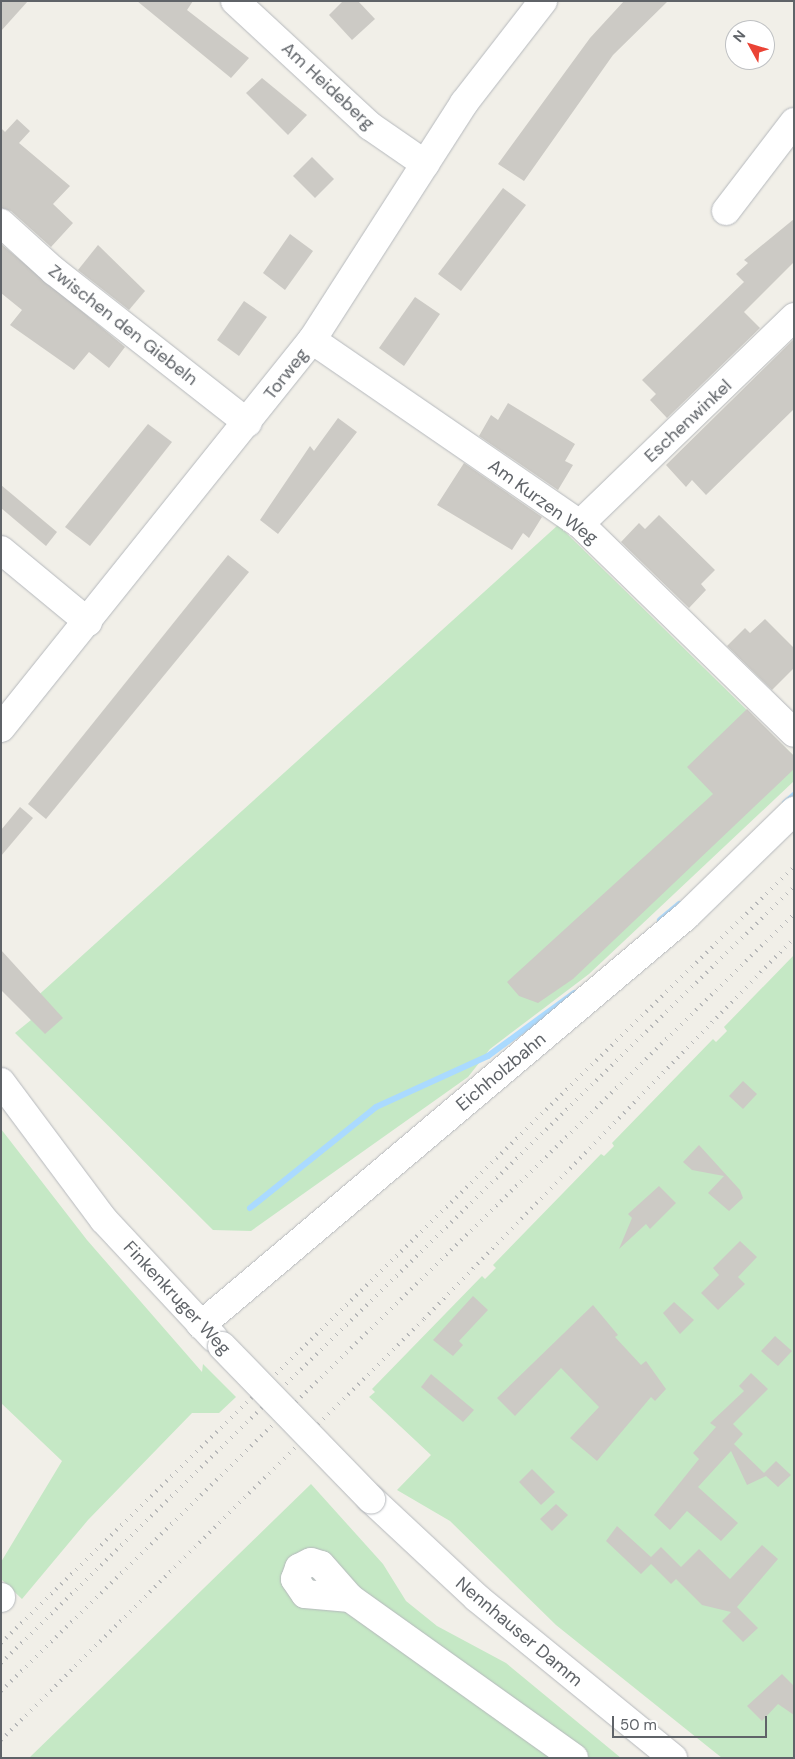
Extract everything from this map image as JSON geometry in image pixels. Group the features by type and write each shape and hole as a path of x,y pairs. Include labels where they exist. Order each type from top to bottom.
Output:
{"street":[{"name":"Am Heideberg","path":"235,1 370,126 425,164"},
{"name":"Torweg","path":"1,728 248,423 312,340 425,164 498,56 543,1"},
{"path":"726,211 794,122"},
{"name":"Zwischen den Giebeln","path":"1,223 54,271 248,423"},
{"name":"Eschenwinkel","path":"580,524 794,317"},
{"name":"Am Kurzen Weg","path":"312,340 580,524 794,733"},
{"path":"1,550 88,622"},
{"name":"Eichholzbahn","path":"201,1325 686,916 794,811"},
{"name":"Finkenkruger Weg","path":"1,1082 104,1220 201,1325 371,1499"},
{"name":"Nennhauser Damm","path":"371,1499 499,1617 672,1758"},
{"path":"350,1598 574,1758"}],"green space":[{"path":"558,525 794,756 794,781 589,974 490,1049 468,1077 251,1231 213,1230 15,1033 31,1020 22,1010"},
{"path":"794,955 794,1758 722,1758 556,1625 450,1521 397,1490 431,1455 369,1397 375,1392 372,1389 482,1276 485,1279 496,1268 493,1265 601,1154 604,1156 614,1146 612,1143 713,1039 716,1042 727,1031 724,1027"},
{"path":"1,1129 87,1240 202,1372 203,1364 236,1397 219,1413 192,1413 88,1520 22,1599 1,1579 1,1562 62,1461 1,1403"},
{"path":"311,1484 383,1564 406,1601 437,1626 506,1663 621,1758 29,1758"}],"building":[{"path":"1,1 28,1 1,31"},
{"path":"137,1 193,1 187,10 249,58 231,78"},
{"path":"343,1 358,1 375,19 352,40 329,15"},
{"path":"624,1 668,1 613,55 524,181 498,164 590,38"},
{"path":"262,78 307,115 288,135 246,93"},
{"path":"17,119 30,131 19,143 70,186 53,204 73,223 51,247 11,211 1,208 1,128 5,132"},
{"path":"312,157 334,179 315,198 293,176"},
{"path":"503,188 526,205 461,291 438,274"},
{"path":"794,219 794,262 744,312 760,328 667,418 650,400 656,394 642,380 744,282 736,274 748,263 744,260"},
{"path":"290,234 313,251 285,290 263,273"},
{"path":"1,244 125,347 109,368 89,352 74,370 10,325 22,310 1,293"},
{"path":"98,245 145,291 129,310 78,270"},
{"path":"415,297 440,314 404,366 379,348"},
{"path":"244,301 267,317 239,356 217,340"},
{"path":"794,339 794,409 706,495 692,480 686,487 666,465"},
{"path":"508,403 575,444 565,461 573,465 558,490 479,436 491,415 498,420"},
{"path":"338,418 357,432 278,534 260,520 310,446 314,451"},
{"path":"148,424 172,442 90,546 65,527"},
{"path":"464,463 542,517 529,538 523,533 512,550 437,505"},
{"path":"1,485 57,532 46,546 1,508"},
{"path":"659,515 715,570 701,584 706,590 689,608 621,542 639,523 645,529"},
{"path":"228,555 249,572 46,819 28,804"},
{"path":"765,619 794,648 794,668 772,690 727,646 745,628 750,633"},
{"path":"747,709 794,756 794,769 573,979 538,1003 519,996 507,982 713,794 687,767"},
{"path":"20,807 33,818 1,856 1,830"},
{"path":"1,950 63,1018 45,1034 1,990"},
{"path":"743,1081 757,1094 743,1109 729,1096"},
{"path":"699,1145 740,1190 743,1198 729,1211 708,1193 724,1176 692,1170 683,1162"},
{"path":"659,1186 676,1203 650,1229 646,1224 619,1249 632,1218 628,1214"},
{"path":"740,1241 757,1257 738,1277 745,1284 718,1310 701,1293 719,1275 713,1268"},
{"path":"473,1296 488,1310 459,1341 463,1345 453,1356 433,1340"},
{"path":"674,1302 694,1320 680,1334 663,1313"},
{"path":"593,1305 618,1335 615,1337 641,1365 646,1361 666,1389 655,1401 651,1397 597,1461 570,1438 599,1407 561,1368 515,1416 497,1398"},
{"path":"775,1336 792,1351 778,1366 761,1351"},
{"path":"751,1373 768,1389 733,1424 743,1434 734,1444 764,1473 776,1461 791,1475 778,1487 766,1476 747,1485 731,1451 698,1487 738,1523 721,1541 687,1511 670,1530 654,1515 699,1459 693,1453 716,1427 710,1423 744,1391 739,1386"},
{"path":"431,1374 474,1410 463,1422 421,1387"},
{"path":"532,1469 555,1492 541,1505 519,1482"},
{"path":"556,1504 568,1515 552,1531 540,1519"},
{"path":"617,1526 651,1557 661,1547 681,1567 699,1549 730,1579 762,1545 778,1559 737,1607 758,1628 743,1642 722,1621 731,1612 702,1605 676,1579 671,1584 651,1564 641,1574 606,1541"},
{"path":"782,1674 794,1686 794,1715 778,1704 762,1721 747,1706"}],"waterway":[{"path":"785,803 794,795"},
{"path":"660,920 679,904"},
{"path":"250,1208 376,1107 488,1056 574,993"}],"railway":[{"path":"1,1643 794,867"},
{"path":"1,1663 794,887"},
{"path":"1,1691 794,914"},
{"path":"1,1740 424,1319 794,938"}]}
